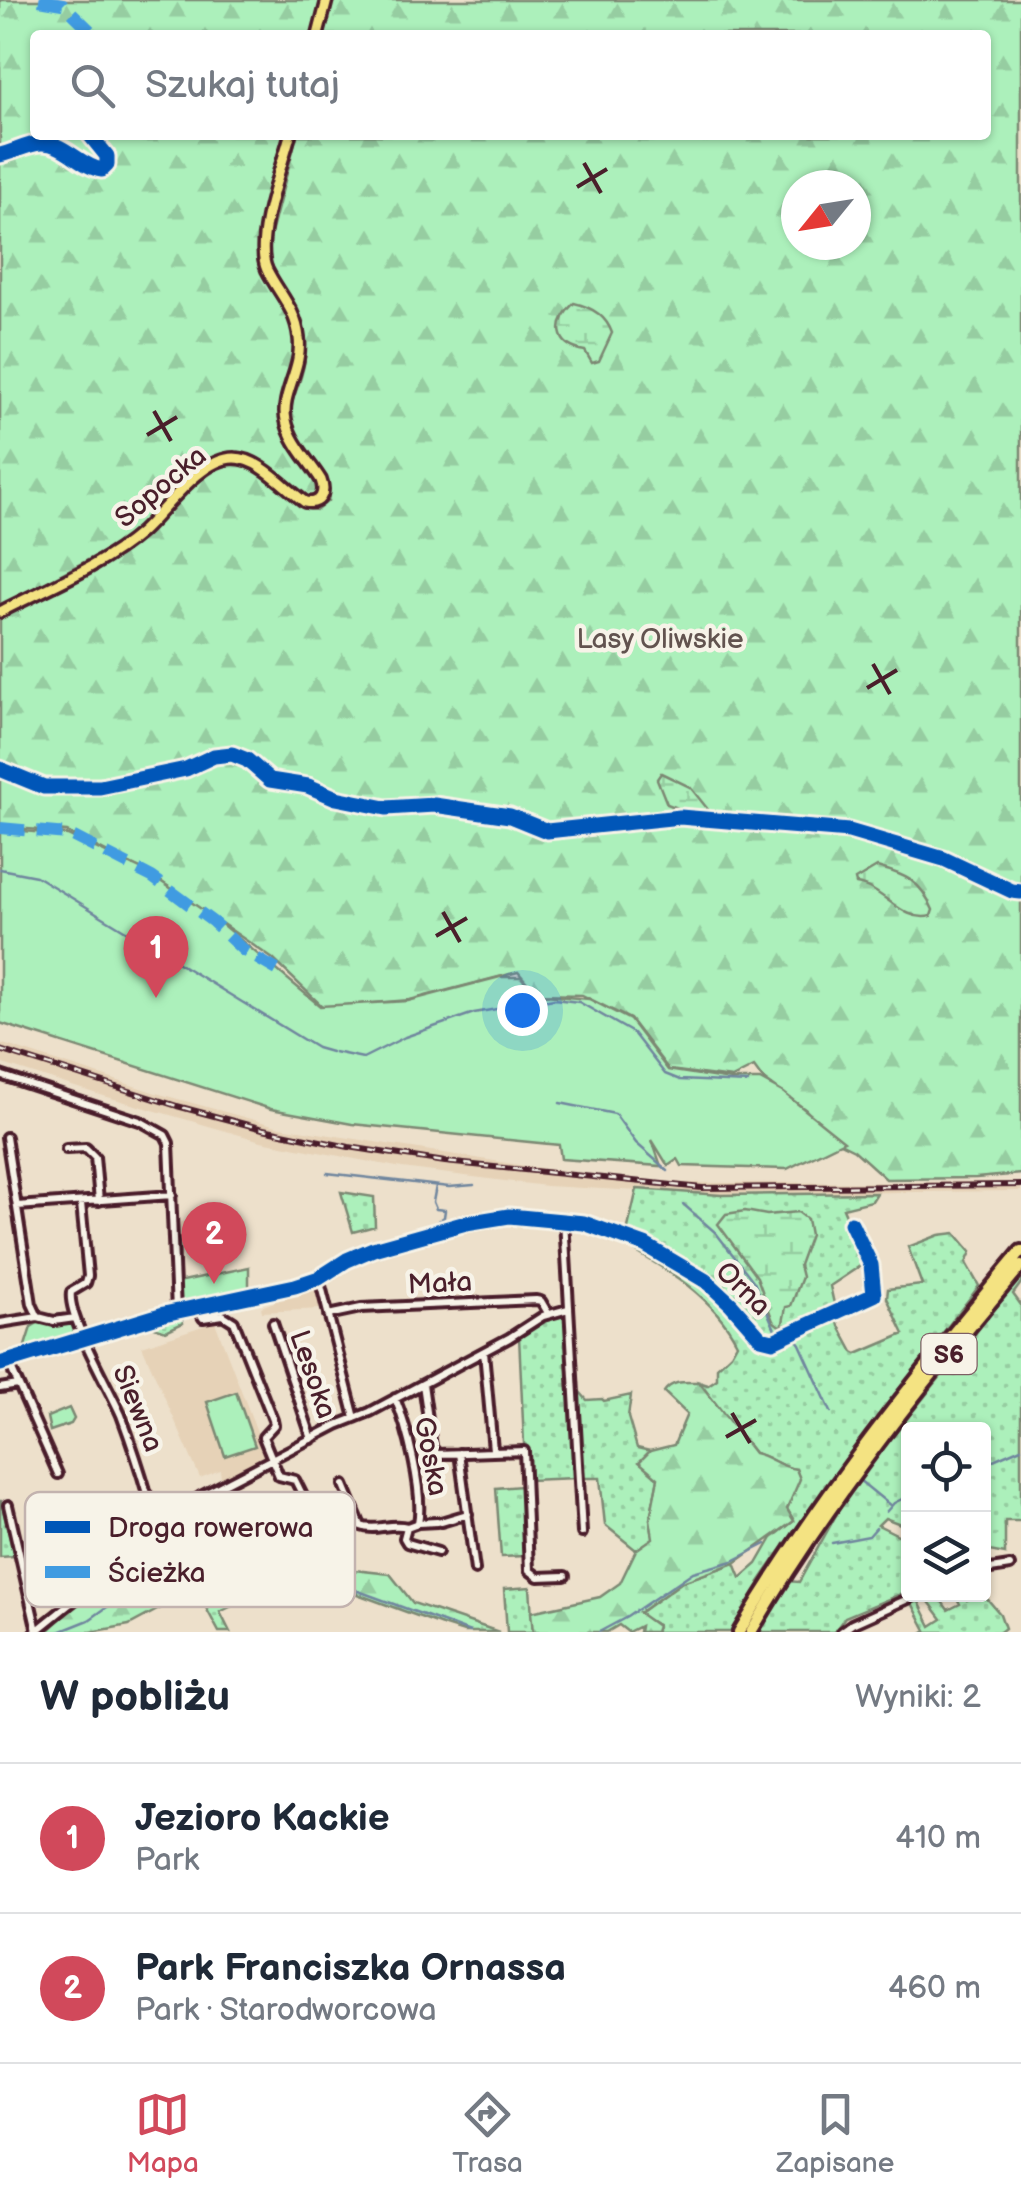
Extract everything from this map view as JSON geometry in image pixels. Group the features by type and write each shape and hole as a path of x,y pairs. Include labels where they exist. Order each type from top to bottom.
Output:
{"highway":[{"name":"S6","path":"739,1632 840,1478 1021,1250"},
{"name":"S6","path":"751,1632 877,1442 1021,1266"}],"main road":[{"path":"319,30 327,0"},
{"name":"Sopocka","path":"0,612 120,548 188,485 222,460 235,458 253,464 306,502 320,498 324,490 321,480 286,424 285,407 300,358 299,335 292,308 267,270 262,247 289,140"}],"street":[{"path":"0,1075 140,1121 166,1135 176,1311"},
{"path":"6,1137 32,1304 38,1318"},
{"path":"66,1149 86,1148 95,1157 98,1201"},
{"path":"17,1206 172,1195"},
{"path":"0,1323 76,1318 70,1295 86,1283 88,1276 81,1203"},
{"path":"58,1474 18,1384 4,1363 176,1311 319,1278 347,1260 373,1250 466,1223 509,1216 564,1220 582,1533"},
{"name":"Orna","path":"564,1220 603,1227 646,1245 706,1281 768,1342 796,1334 874,1294 872,1264 851,1223"},
{"path":"319,1278 355,1418"},
{"name":"Mała","path":"328,1316 361,1308 536,1300 548,1313"},
{"path":"197,1307 203,1318 222,1314 236,1326 274,1420 263,1437 281,1478 295,1480 301,1492"},
{"path":"209,1492 484,1352 548,1313 568,1309"},
{"name":"Siewna","path":"76,1318 120,1414 146,1492"},
{"name":"Lesoka","path":"273,1323 312,1438"},
{"path":"484,1352 493,1450"},
{"path":"423,1383 434,1451 441,1454 521,1449 525,1454 529,1570 538,1577 564,1576"},
{"path":"0,1388 18,1384"},
{"name":"Goska","path":"396,1398 419,1500 418,1523"},
{"path":"459,1453 475,1570"},
{"name":"Goska","path":"344,1485 347,1492"},
{"path":"8,1505 25,1582"},
{"name":"Goska","path":"355,1513 360,1526 374,1528 393,1523 407,1527 468,1514"},
{"name":"Goska","path":"407,1527 407,1543 438,1552"},
{"path":"991,1569 1010,1566"},
{"path":"841,1632 901,1602"},
{"path":"36,1631 63,1607"}],"shaded area":[{"path":"0,1043 156,1093 280,1127 545,1169 668,1183 1021,1182 1021,1191 697,1194 546,1186 402,1168 261,1141 97,1094 0,1063"},
{"path":"219,1221 223,1246 181,1249 180,1222"},
{"path":"316,1286 321,1309 262,1312 261,1307"},
{"path":"215,1322 267,1458 221,1478 220,1470 200,1478 142,1346"}],"green space":[{"path":"0,0 321,0 313,30 30,30 30,140 283,140 264,204 258,258 286,312 294,340 280,402 281,423 318,490 313,497 307,496 261,462 250,457 224,456 209,462 118,544 0,606"},
{"name":"Lasy Oliwskie","path":"333,0 1021,0 1021,1174 886,1179 854,1150 828,1137 806,1110 762,1078 754,1067 732,1078 669,1070 630,1019 582,995 537,994 518,972 410,1000 323,1007 273,959 153,876 67,832 0,827 0,617 76,580 131,546 200,480 224,466 236,464 255,470 307,509 317,510 328,501 326,480 292,425 291,405 304,363 304,334 297,311 267,249 296,140 991,140 991,30 325,30"},
{"path":"574,303 598,313 612,333 599,361 592,363 585,351 563,339 563,318"},
{"path":"661,773 690,787 710,812 694,814 667,804 657,779"},
{"path":"0,829 68,835 147,872 213,917 320,1006 408,1001 500,977 521,977 534,994 589,999 630,1020 668,1070 731,1080 760,1080 784,1093 844,1141 787,1169 682,1166 678,1159 668,1166 652,1140 661,1166 561,1159 559,1145 352,1124 271,1109 0,1023"},
{"path":"877,867 904,876 918,886 933,910 931,916 911,915 856,884 855,880"},
{"path":"637,1189 721,1195 877,1193 872,1201 843,1208 866,1262 830,1286 839,1326 857,1354 904,1334 887,1298 888,1289 922,1285 908,1247 955,1233 971,1252 966,1263 979,1286 828,1482 759,1582 763,1583 733,1632 655,1632 657,1625 638,1614 682,1582 735,1563 741,1578 757,1564 772,1538 794,1521 787,1509 799,1478 796,1469 754,1453 699,1382 708,1385 717,1379 717,1367 737,1343 702,1298 673,1274 624,1245"},
{"path":"341,1192 374,1197 375,1226 353,1232"},
{"path":"745,1211 767,1215 798,1212 807,1219 810,1235 799,1265 802,1277 791,1306 786,1307 782,1328 773,1321 757,1277 718,1224 726,1214"},
{"path":"249,1267 249,1293 180,1305 178,1282"},
{"path":"1021,1276 1013,1294 1021,1305 1021,1521 1005,1521 1005,1554 991,1551 991,1422 904,1422"},
{"path":"177,1314 182,1316 183,1323 166,1331 145,1324"},
{"path":"565,1314 575,1478 529,1480 519,1336 552,1315"},
{"path":"41,1321 74,1322 78,1333 24,1349 31,1327"},
{"path":"699,1382 754,1453 796,1469 800,1479 787,1509 794,1521 735,1563 682,1582 639,1613 657,1626 655,1632 639,1632 640,1626 628,1632 619,1625 607,1632 533,1632 531,1612 600,1597 620,1583 636,1550 653,1538 650,1519 658,1478 639,1462 650,1451 674,1445 687,1414 664,1392 667,1388"},
{"path":"236,1392 255,1446 225,1456 207,1402"},
{"path":"580,1392 587,1400 604,1401 631,1395 628,1417 637,1448 650,1451 640,1462 658,1478 650,1519 654,1538 636,1550 605,1525 600,1478 580,1478"},
{"path":"69,1408 74,1419 71,1424 50,1431 47,1417"},
{"path":"901,1426 901,1524 885,1518 878,1525 901,1536 901,1594 845,1617 834,1632 756,1632 787,1581 799,1582 850,1490"},
{"path":"521,1486 525,1556 501,1557 496,1488"},
{"path":"1,1501 14,1556 0,1557"},
{"path":"355,1570 390,1574 413,1603 499,1632 464,1632 355,1593"},
{"path":"530,1587 533,1632 507,1632 504,1589"},
{"path":"912,1602 919,1602 931,1626 942,1619 929,1602 942,1602 948,1610 959,1602 990,1602 1005,1628 1000,1632 923,1632 926,1630"},
{"path":"73,1607 163,1607 129,1625 91,1632 46,1632"},
{"path":"206,1607 230,1607 220,1612 230,1632 219,1632"}],"waterway":[{"path":"0,869 36,876 317,1048 331,1052"},
{"path":"334,1052 363,1058 405,1037 474,1013 554,999 579,1002 633,1033 665,1074 680,1080 748,1083"},
{"path":"560,1103 615,1114 636,1143 668,1171"},
{"path":"327,1173 449,1187 474,1185"},
{"path":"426,1230 444,1217 445,1210 436,1209 433,1202 436,1186"},
{"path":"683,1204 716,1233 754,1282 778,1336"},
{"path":"782,1344 797,1340 800,1344 831,1412"},
{"path":"991,1461 1021,1448"},
{"path":"859,1480 891,1506"},
{"path":"886,1512 901,1500"},
{"path":"832,1543 869,1536 876,1528"},
{"path":"599,1632 693,1572 733,1561 766,1544"},
{"path":"355,1590 470,1632"},
{"path":"59,1632 89,1620 107,1607"}],"railway":[{"path":"0,1050 263,1129 445,1162 702,1188 1021,1185"}],"marked path":[{"path":"39,0 63,4 90,30"},
{"path":"0,828 68,834 152,877 213,922 244,951 277,970"}],"cycle path":[{"path":"0,155 36,144 50,144 102,170 107,165 107,156 94,140"},
{"path":"0,769 44,787 100,787 186,769 214,756 232,754 247,760 270,780 308,786 336,798 386,808 434,805 510,816 547,831 680,817 849,831 944,859 1021,892"},
{"path":"0,1364 164,1314 295,1286 319,1278 373,1249 466,1223 509,1216 584,1223 645,1245 706,1281 761,1338 773,1341 874,1295 871,1265 851,1223"}],"place":[{"name":"Jezioro Kackie","path":"156,998"},
{"name":"Park Franciszka Ornassa","path":"214,1284"}]}
